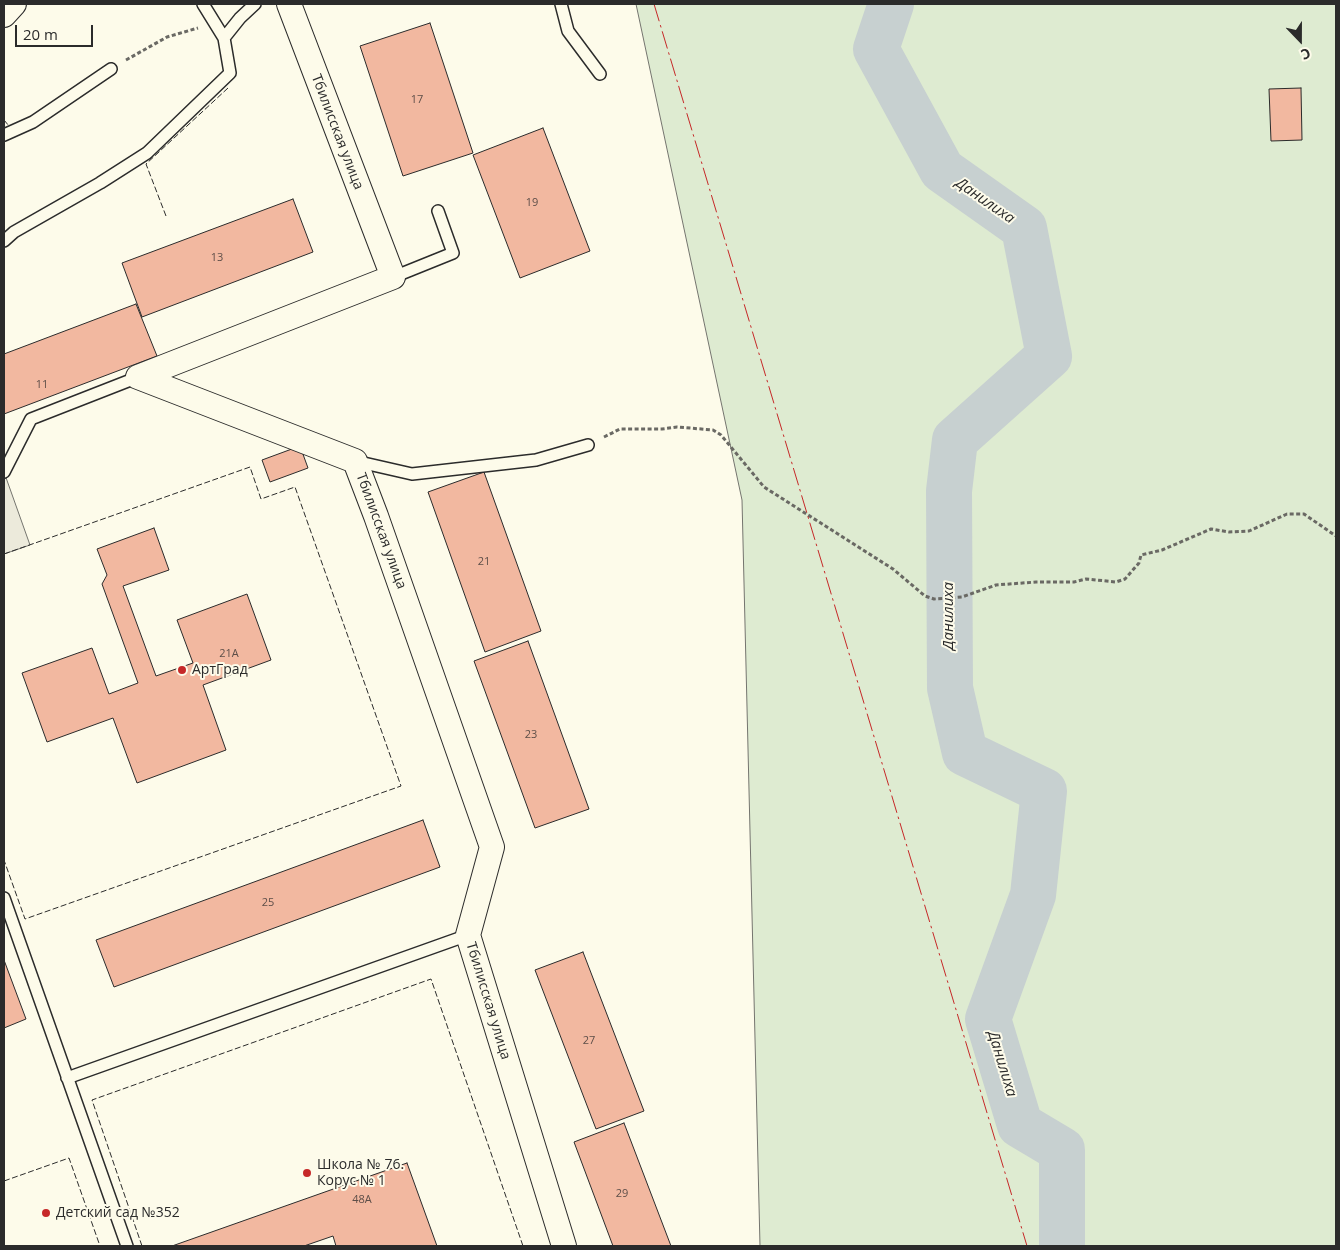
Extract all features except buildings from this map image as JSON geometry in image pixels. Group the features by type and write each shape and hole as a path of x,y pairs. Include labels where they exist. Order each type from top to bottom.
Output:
{"street":[{"path":"4,15 14,4"},
{"name":"Тбилисская улица","path":"289,4 393,277"},
{"path":"138,377 393,277"},
{"name":"Тбилисская улица","path":"138,377 355,461 492,847 468,935 564,1246"}],"lane":[{"path":"4,241 14,232 100,183 147,153 230,73 224,38 203,4"},
{"path":"224,38 240,18 256,4"},
{"path":"561,4 568,31 600,74"},
{"path":"4,135 33,122 111,69"},
{"path":"393,277 453,253 438,211"},
{"path":"4,472 31,419 138,377"},
{"path":"355,461 412,474 536,460 588,445"},
{"path":"4,898 126,1246"},
{"path":"67,1078 468,935"}],"path":[{"path":"111,69 167,37 215,23"},
{"path":"588,445 620,429 677,427 713,430 721,435 764,487 893,569 925,596 934,599 962,597 996,585 1074,582 1086,579 1116,582 1125,579 1139,562 1141,555 1162,550 1211,529 1229,532 1249,531 1287,514 1304,514 1336,536"}],"green space":[{"path":"636,4 1336,4 1336,1246 760,1246 742,500"}],"shaded area":[{"path":"4,472 30,545 4,554"}],"waterway":[{"name":"Данилиха","path":"891,4 876,49 942,170 1024,228 1049,356 955,440 949,491 950,688 965,753 1044,791 1033,895 988,1019 1020,1125 1062,1150 1062,1246"}],"fence":[{"path":"166,216 146,164 228,88"},
{"path":"4,120 9,126"},
{"path":"4,554 250,467 261,499 295,487 401,786 25,919 4,860"},
{"path":"142,1246 92,1100 431,979 523,1246"},
{"path":"4,1181 69,1158 100,1246"}],"power":[{"path":"654,4 1027,1246"}],"place":[{"name":"АртГрад","path":"182,670"},
{"name":"Школа № 76. Корус № 1","path":"307,1173"},
{"name":"Детский сад №352","path":"46,1213"}]}
